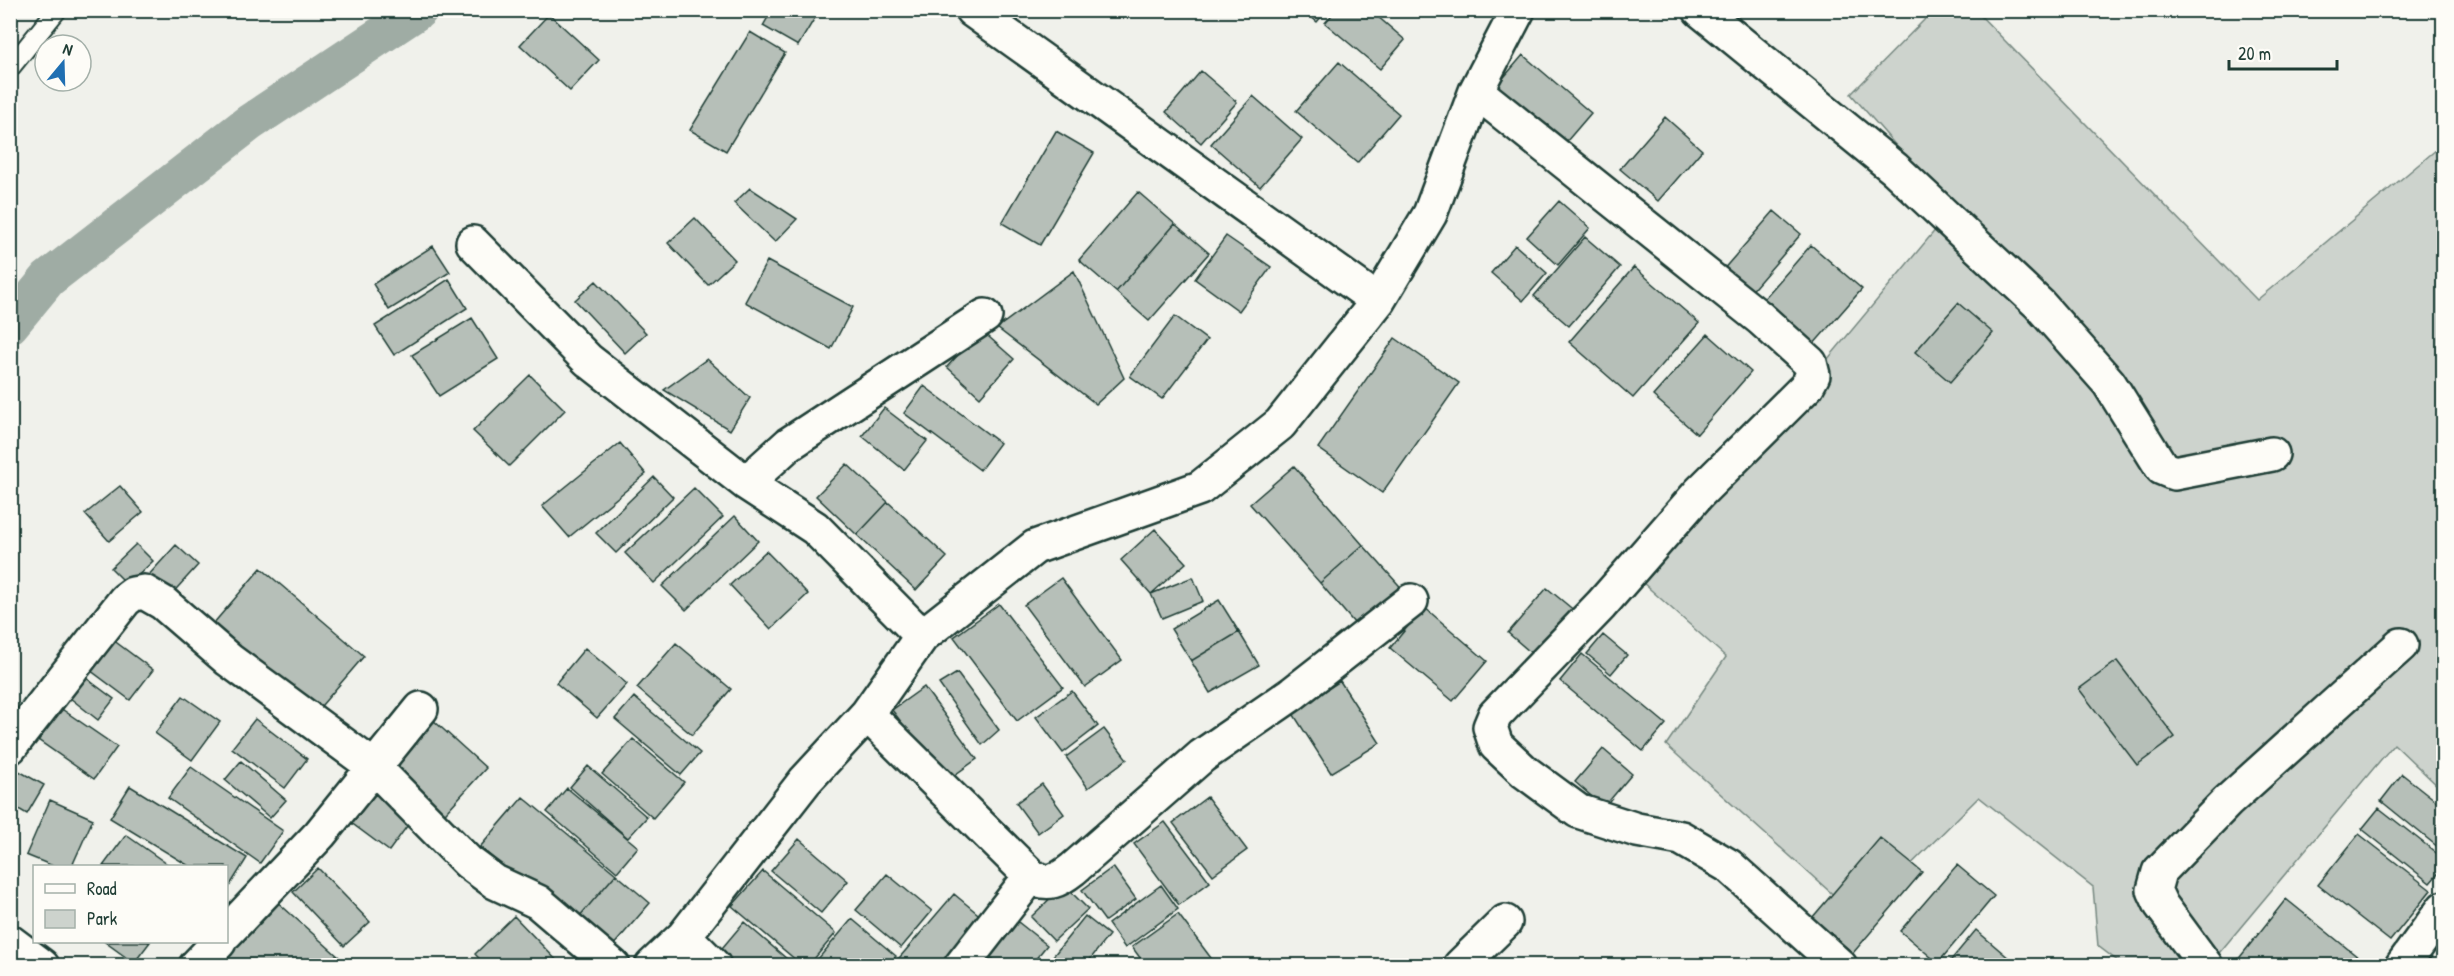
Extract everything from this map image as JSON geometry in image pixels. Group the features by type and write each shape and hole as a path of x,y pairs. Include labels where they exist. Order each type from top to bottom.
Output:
{"street":[{"path":"972,10 1378,301"},
{"path":"652,966 684,936 806,781 867,714 922,636 1035,547 1200,488 1280,424 1378,301 1430,214 1476,92 1518,10"},
{"path":"1700,10 1895,169 2039,304 2109,383 2162,468 2174,472 2272,454"},
{"path":"1476,92 1760,318 1810,363 1813,375 1807,386 1699,493 1601,605 1495,715 1490,727 1496,745 1525,772 1578,811 1637,830 1681,838 1729,866 1840,966"},
{"path":"473,243 588,360 746,483 815,528 922,636"},
{"path":"746,483 789,444 985,316"},
{"path":"10,747 125,600 133,594 144,592 163,603 229,660 374,767 468,862 495,882 538,902 613,966"},
{"path":"867,714 1031,876 1041,882 1053,882 1074,869 1179,774 1292,694 1411,601"},
{"path":"2206,966 2157,898 2154,890 2159,872 2227,802 2401,645"},
{"path":"228,931 320,834 421,709"},
{"path":"962,966 1031,876"},
{"path":"2402,966 2444,908"},
{"path":"1460,966 1505,922"},
{"path":"684,936 714,966"},
{"path":"10,942 42,966"},
{"path":"196,966 218,943"}],"lane":[{"path":"10,69 57,10"}],"green space":[{"path":"1933,11 1976,11 2257,300 2443,144 2443,791 2394,744 2209,965 2123,965 2098,946 2093,887 1979,797 1858,917 1666,745 1726,657 1642,582 1952,210 1851,94"}],"building":[{"path":"772,10 807,10 816,16 798,46 763,26"},
{"path":"1303,10 1327,10 1317,22"},
{"path":"1336,10 1370,10 1405,40 1380,69 1325,23"},
{"path":"549,14 599,60 570,91 520,45"},
{"path":"750,32 785,53 726,151 690,130"},
{"path":"1523,55 1591,113 1561,148 1493,90"},
{"path":"1339,62 1399,114 1357,163 1296,111"},
{"path":"1201,71 1237,102 1201,143 1166,112"},
{"path":"1253,96 1302,139 1260,187 1211,144"},
{"path":"1665,117 1702,150 1658,201 1620,169"},
{"path":"1056,131 1094,153 1040,245 1002,223"},
{"path":"750,188 797,219 775,242 734,203"},
{"path":"1138,192 1175,224 1116,292 1079,260"},
{"path":"1559,201 1590,228 1558,265 1527,237"},
{"path":"1774,211 1801,234 1749,294 1722,271"},
{"path":"695,218 735,260 708,285 668,243"},
{"path":"1175,224 1209,253 1149,321 1116,292"},
{"path":"1226,236 1271,267 1239,311 1195,279"},
{"path":"1585,237 1620,267 1569,326 1534,296"},
{"path":"1515,245 1547,273 1523,301 1491,273"},
{"path":"1811,245 1862,289 1812,346 1761,302"},
{"path":"433,246 450,272 389,310 373,284"},
{"path":"767,261 853,307 831,349 745,302"},
{"path":"1634,267 1699,323 1633,398 1569,342"},
{"path":"1074,271 1124,378 1096,404 997,328"},
{"path":"449,279 467,308 394,355 375,326"},
{"path":"596,281 646,333 625,353 575,300"},
{"path":"1958,303 1993,333 1950,382 1915,352"},
{"path":"1175,316 1207,340 1162,399 1130,376"},
{"path":"472,318 498,359 439,396 412,355"},
{"path":"981,330 1014,359 980,397 947,367"},
{"path":"1708,334 1751,372 1697,434 1653,396"},
{"path":"1395,338 1459,383 1382,493 1318,448"},
{"path":"707,359 750,398 730,430 664,390"},
{"path":"530,375 565,410 509,466 473,431"},
{"path":"924,386 1000,443 980,470 904,413"},
{"path":"884,408 927,441 904,470 862,436"},
{"path":"620,443 646,474 569,537 542,506"},
{"path":"847,464 888,502 857,535 816,496"},
{"path":"1294,466 1363,545 1320,583 1250,504"},
{"path":"654,477 673,497 616,553 596,533"},
{"path":"120,486 143,512 109,541 85,514"},
{"path":"694,488 723,517 654,583 625,553"},
{"path":"888,502 947,557 916,590 857,535"},
{"path":"735,516 758,541 686,610 662,586"},
{"path":"1155,529 1186,563 1151,594 1121,560"},
{"path":"136,544 153,561 128,585 111,568"},
{"path":"176,545 198,565 168,598 146,578"},
{"path":"1363,545 1406,593 1361,631 1320,583"},
{"path":"766,551 808,594 771,629 730,585"},
{"path":"261,568 364,656 316,712 213,624"},
{"path":"1193,577 1203,601 1162,618 1151,594"},
{"path":"1061,578 1122,660 1085,687 1024,605"},
{"path":"1547,588 1576,612 1537,658 1508,633"},
{"path":"1219,600 1239,632 1191,661 1171,629"},
{"path":"999,604 1063,687 1017,721 954,637"},
{"path":"1424,607 1487,661 1453,701 1390,648"},
{"path":"1239,632 1259,665 1210,693 1191,661"},
{"path":"105,634 153,670 130,700 82,664"},
{"path":"1603,635 1627,655 1611,674 1587,654"},
{"path":"676,643 731,689 692,735 637,688"},
{"path":"585,648 627,684 597,718 556,683"},
{"path":"1582,654 1666,724 1643,751 1560,681"},
{"path":"2117,661 2175,737 2137,765 2079,689"},
{"path":"957,673 999,730 982,745 939,684"},
{"path":"86,678 114,699 98,720 70,698"},
{"path":"1340,681 1380,743 1331,773 1292,712"},
{"path":"924,687 977,759 946,781 892,710"},
{"path":"1072,691 1098,726 1063,753 1036,717"},
{"path":"183,696 220,722 192,760 155,733"},
{"path":"634,697 700,753 681,775 615,719"},
{"path":"50,701 117,747 94,779 28,733"},
{"path":"255,719 307,759 285,788 232,748"},
{"path":"433,720 486,768 438,821 385,773"},
{"path":"1104,729 1127,759 1088,788 1066,757"},
{"path":"633,739 684,782 653,818 602,774"},
{"path":"1603,749 1632,774 1604,807 1575,782"},
{"path":"241,761 286,800 270,818 225,780"},
{"path":"10,766 44,785 27,814 10,804"},
{"path":"588,766 647,817 628,838 570,787"},
{"path":"191,767 283,831 260,863 168,798"},
{"path":"2402,774 2444,807 2444,852 2381,801"},
{"path":"1042,784 1064,814 1038,833 1016,803"},
{"path":"130,786 247,858 228,888 228,865 187,865 110,818"},
{"path":"370,786 413,818 389,851 346,819"},
{"path":"567,788 638,847 617,872 547,812"},
{"path":"523,797 616,874 572,925 480,847"},
{"path":"1207,797 1247,850 1213,875 1173,823"},
{"path":"50,800 93,819 72,865 51,865 26,855"},
{"path":"2379,808 2444,859 2444,867 2430,883 2362,829"},
{"path":"1165,822 1210,882 1179,905 1134,844"},
{"path":"2359,834 2431,890 2390,941 2318,885"},
{"path":"126,835 169,865 104,865"},
{"path":"1880,838 1922,872 1853,953 1812,918"},
{"path":"799,839 848,881 821,913 771,871"},
{"path":"1957,865 1994,896 1938,963 1900,931"},
{"path":"1113,867 1136,899 1105,921 1082,890"},
{"path":"318,868 370,922 344,946 293,892"},
{"path":"763,871 836,933 808,966 803,966 732,906"},
{"path":"616,874 650,903 606,954 572,925"},
{"path":"887,874 932,911 901,948 856,910"},
{"path":"1064,885 1088,909 1054,941 1031,917"},
{"path":"1161,885 1178,909 1125,948 1108,924"},
{"path":"954,894 989,923 953,966 896,966 894,964"},
{"path":"274,899 349,966 213,966"},
{"path":"2286,899 2369,966 2233,966"},
{"path":"1178,914 1217,966 1146,966 1132,947"},
{"path":"514,916 562,966 486,966 475,954"},
{"path":"1085,916 1109,935 1085,966 1056,966 1050,960"},
{"path":"1013,918 1047,945 1030,966 1001,966 985,952"},
{"path":"852,919 896,956 888,966 812,966"},
{"path":"744,922 795,966 717,966 712,960"},
{"path":"1976,930 2017,965 1946,966"},
{"path":"106,943 149,943 134,963"}],"waterway":[{"path":"10,325 48,279 249,123 419,10"}]}
